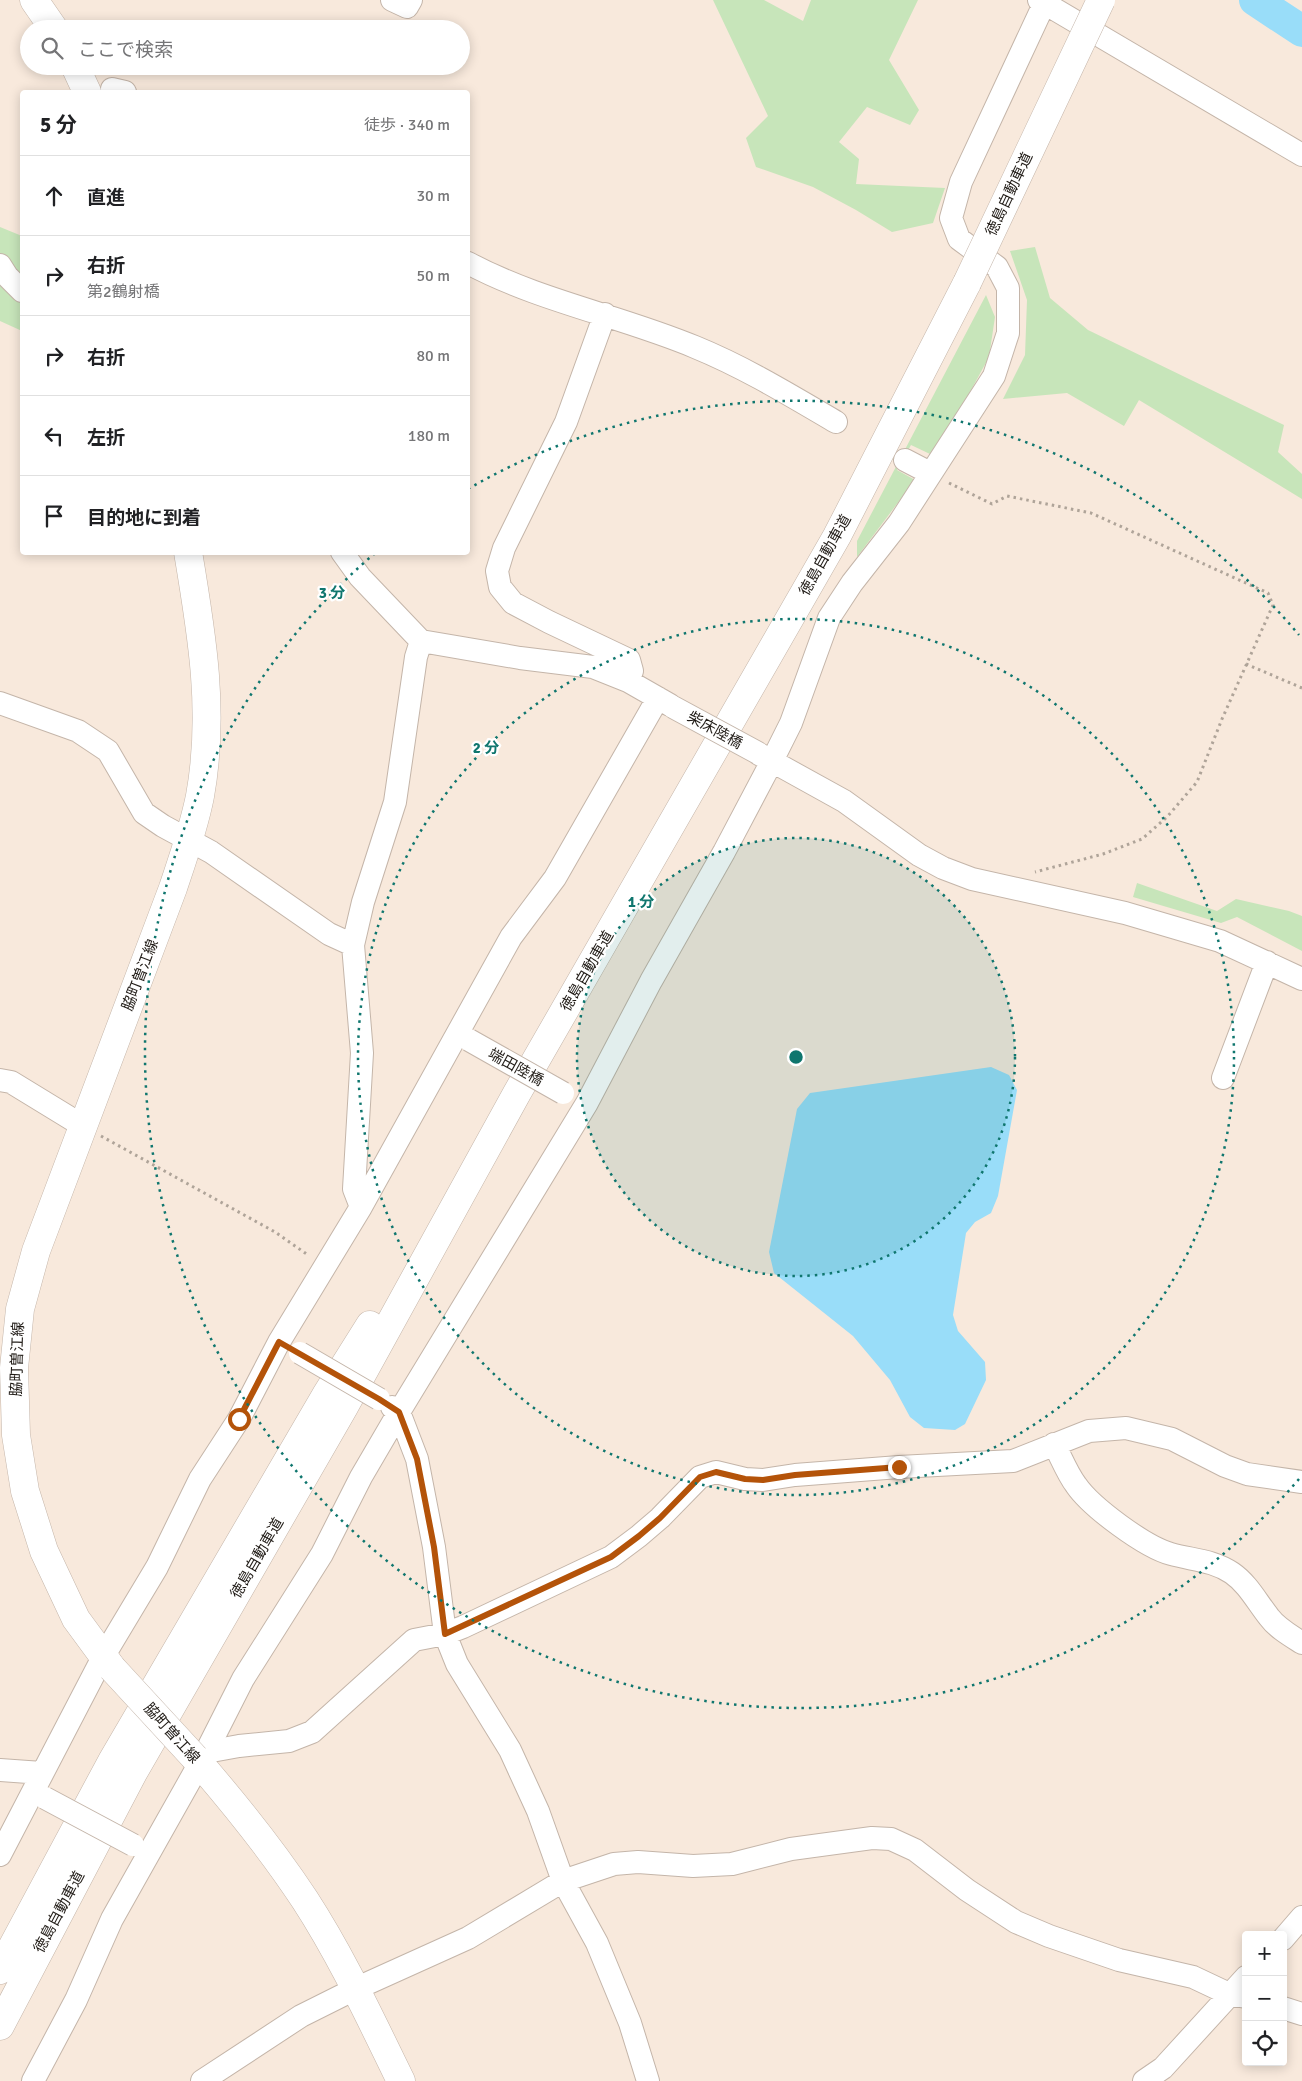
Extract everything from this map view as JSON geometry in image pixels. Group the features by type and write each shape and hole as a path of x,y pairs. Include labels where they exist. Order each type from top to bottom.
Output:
{"main road":[{"path":"34,0 48,20"},
{"name":"徳島自動車道","path":"0,2026 133,1773 344,1407 517,1093 837,536 967,283 1101,0"},
{"path":"87,75 107,90"},
{"name":"脇町曽江線","path":"189,555 204,645 207,724 200,796 189,841 173,888 36,1251 20,1309 8,1436 44,1551 76,1619 108,1662 200,1758 256,1831 306,1901 356,1989 402,2081"},
{"name":"徳島自動車道","path":"0,1970 112,1761 326,1395 517,1093"}],"street":[{"path":"392,0 407,7 411,0"},
{"path":"33,2081 76,2000 112,1919 140,1849 200,1758 243,1679 322,1554 361,1478 399,1412 587,1103 765,757 791,723 829,618 852,583 899,523 994,376 1008,333 1008,288 997,267 959,239 951,218 961,182 1042,2 1302,155"},
{"path":"470,264 489,274 541,294 605,314 696,347 778,388 836,422"},
{"path":"0,265 6,276 20,289"},
{"path":"605,314 566,422 504,548 497,571 500,587 513,603 629,660 632,671 628,681"},
{"path":"905,460 930,473"},
{"path":"344,555 360,577 422,641 416,657 395,802 362,902 353,945 362,1053 354,1189 361,1207"},
{"name":"柴床陸橋","path":"422,641 520,658 593,667 628,681 844,801 919,856 950,870 972,879 1125,913 1220,941 1302,979"},
{"path":"0,703 78,731 108,751 144,813 162,826 211,852 329,934 353,945"},
{"path":"0,1855 40,1788 108,1662 200,1479 239,1419 279,1342 463,1038 510,937 555,878 666,703"},
{"path":"1223,1078 1267,962"},
{"name":"端田陸橋","path":"463,1038 564,1093 587,1103"},
{"path":"0,1080 11,1082 83,1126"},
{"path":"279,1342 399,1412 417,1459 434,1547 445,1634 457,1664 510,1750 538,1811 563,1881 597,1943 630,2023 648,2081"},
{"path":"200,1758 239,1746 289,1741 312,1732 414,1640 445,1634 611,1557 660,1518 700,1477 716,1472 745,1479 763,1480 795,1475 899,1467 985,1464 1013,1461 1089,1431 1126,1428 1172,1439 1225,1466 1247,1474 1302,1482"},
{"path":"1054,1444 1075,1484 1096,1508 1151,1545 1170,1554 1210,1561 1233,1574 1251,1591 1270,1619 1302,1643"},
{"path":"0,1770 40,1788 140,1849"},
{"path":"202,2081 301,2016 468,1938 563,1881 614,1864 638,1862 692,1866 732,1864 790,1849 872,1838 891,1839 915,1850 967,1890 1016,1922 1049,1936 1119,1960 1193,1977 1238,1996 1163,2068 1144,2081"},
{"path":"1287,1934 1302,1917"},
{"path":"1287,2009 1302,2014"}],"path":[{"path":"930,473 992,504 1007,496 1091,513 1268,593 1273,605 1246,664 1197,782 1167,817 1142,840 1103,854 1035,872 1026,872"},
{"path":"1246,664 1302,688"},
{"path":"83,1126 275,1232 325,1268"}],"green space":[{"path":"713,0 764,0 803,21 811,0 918,0 889,60 919,110 910,125 867,107 839,142 859,159 856,184 945,188 933,223 892,232 813,187 756,167 746,138 768,116"},
{"path":"0,227 20,235 20,330 0,321"},
{"path":"1035,247 1050,298 1088,330 1284,425 1278,452 1302,474 1302,499 1139,400 1124,426 1067,393 1003,399 1025,355 1027,300 1010,251"},
{"path":"986,295 995,317 989,357 957,416 930,454 911,445 897,470 915,480 857,557 857,541"},
{"path":"1137,883 1217,911 1236,899 1289,911 1302,916 1302,951 1237,917 1221,923 1133,897"}],"water":[{"path":"991,1067 1009,1075 1017,1090 998,1196 991,1213 975,1222 966,1233 953,1315 958,1331 985,1362 986,1380 965,1424 955,1430 924,1428 910,1417 890,1380 853,1336 774,1273 769,1252 797,1109 810,1093"}],"waterway":[{"path":"1255,0 1302,31"}],"route":[{"path":"239,1419 279,1342 399,1412 417,1459 434,1547 445,1634 611,1557 660,1518 700,1477 716,1472 745,1479 763,1480 795,1475 899,1467"}]}
